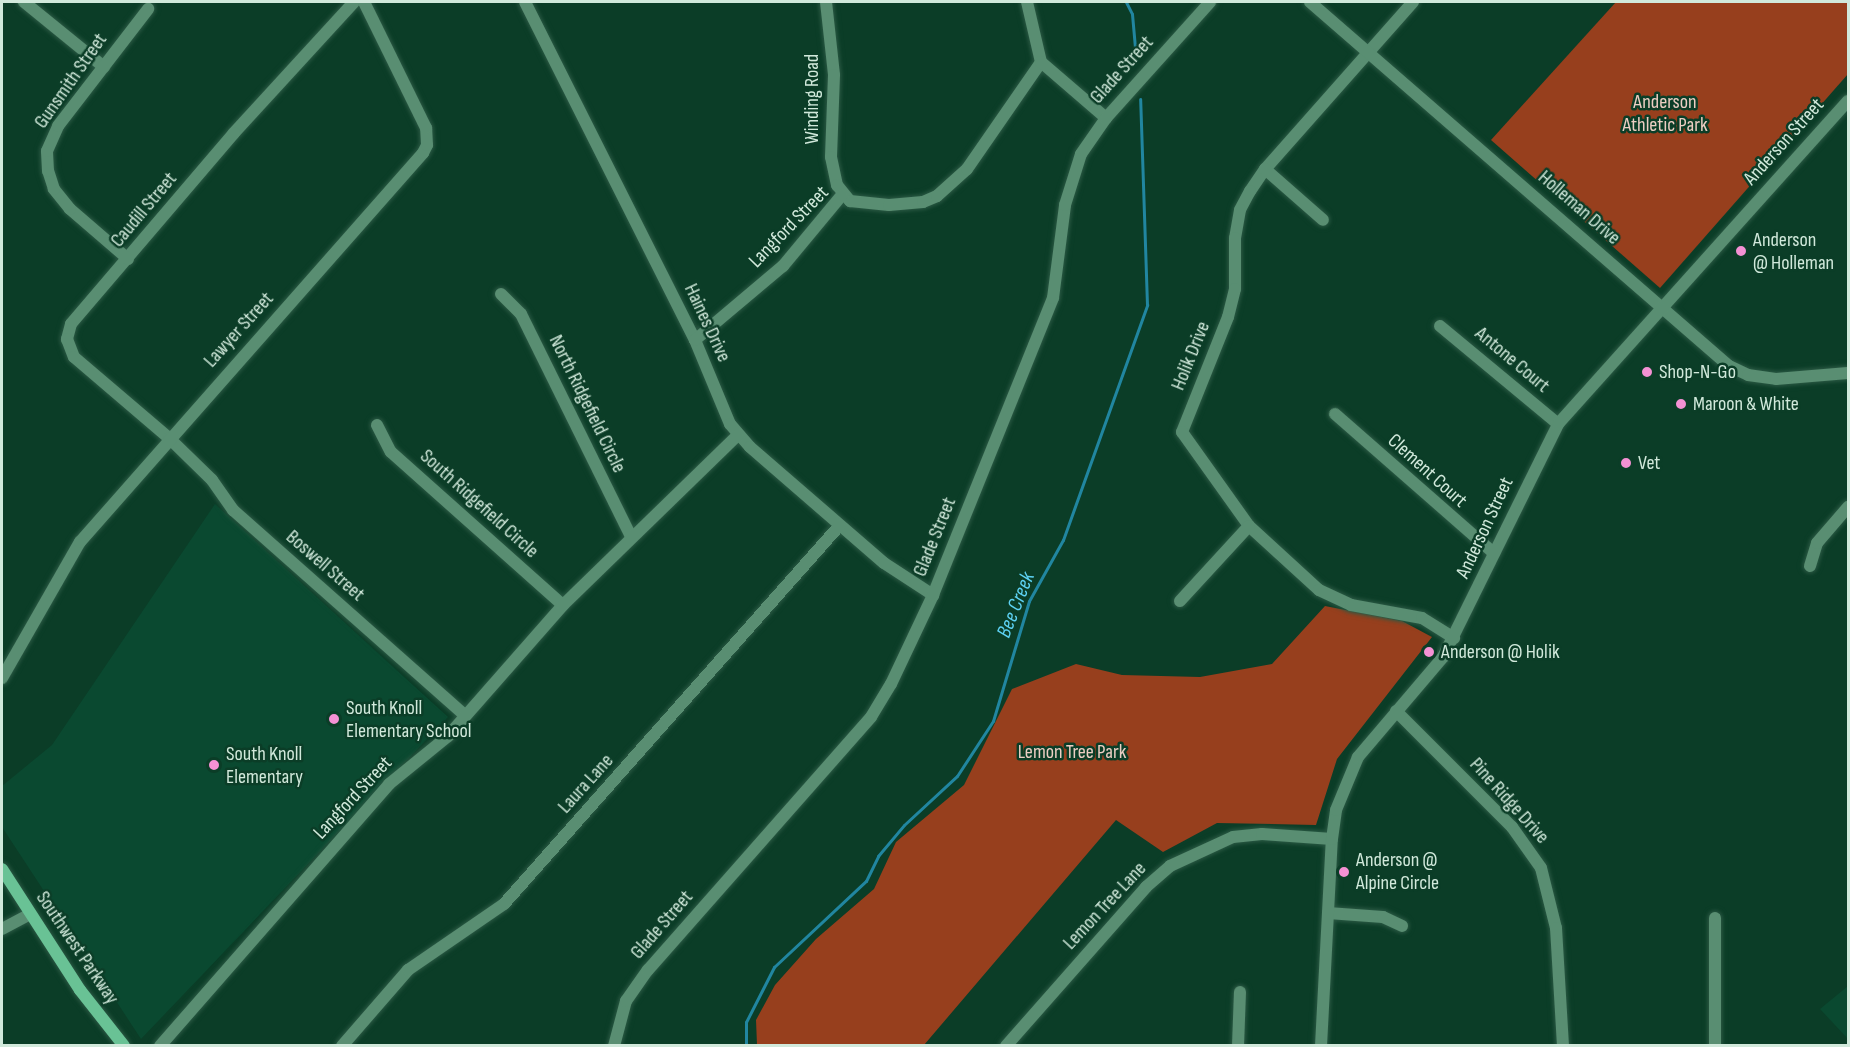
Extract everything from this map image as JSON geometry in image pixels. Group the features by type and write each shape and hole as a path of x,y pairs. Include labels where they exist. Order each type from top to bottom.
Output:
{"main road":[{"name":"Southwest Parkway","path":"2,869 80,990 124,1046"}],"street":[{"path":"24,2 104,67"},
{"name":"Caudill Street","path":"169,438 69,348 71,324 234,133 354,2"},
{"name":"Lawyer Street","path":"2,678 80,542 427,145 426,128 364,2"},
{"name":"Haines Drive","path":"525,2 695,340 738,435 908,582 933,595"},
{"name":"Winding Road","path":"826,2 834,75 831,157 842,195"},
{"path":"1028,2 1041,62 1106,118"},
{"name":"Glade Street","path":"614,1046 626,1001 648,970 872,717 908,654 1053,298 1065,205 1074,170 1106,118 1210,2"},
{"name":"Holleman Drive","path":"1310,2 1729,366 1748,375 1776,379 1848,373"},
{"name":"Holik Drive","path":"1413,2 1265,169 1240,210 1230,310 1182,432 1249,526 1331,597 1351,605 1422,618 1454,638"},
{"name":"Gunsmith Street","path":"128,259 70,209 54,189 48,171 53,135 148,9"},
{"name":"Langford Street","path":"695,340 783,266 842,195 850,201 889,205 923,202 937,196 967,169 1041,62"},
{"name":"Anderson Street","path":"1321,1046 1332,839 1336,810 1358,757 1396,711 1431,674 1454,638 1558,424 1848,101"},
{"path":"1265,169 1323,220"},
{"name":"North Ridgefield Circle","path":"501,294 521,314 631,537"},
{"name":"Antone Court","path":"1440,326 1558,424"},
{"name":"Clement Court","path":"1335,414 1494,554"},
{"name":"South Ridgefield Circle","path":"377,425 391,452 563,605"},
{"name":"Langford Street","path":"160,1046 389,784 448,736 563,605 738,435"},
{"name":"Boswell Street","path":"169,438 212,480 233,510 465,715"},
{"path":"1810,566 1817,543 1848,507"},
{"name":"Laura Lane","path":"342,1046 408,970 504,904 840,525"},
{"path":"1180,601 1249,526"},
{"name":"Pine Ridge Drive","path":"1396,711 1512,827 1541,868 1556,928 1563,1046"},
{"name":"Lemon Tree Lane","path":"1006,1046 1146,887 1170,866 1233,837 1262,834 1332,839"},
{"path":"1328,913 1383,917 1402,926"},
{"path":"2,929 30,914"},
{"path":"1714,1046 1715,918"},
{"path":"1238,1046 1240,992"}],"shaded area":[{"name":"South Knoll Elementary","path":"215,504 448,717 141,1039 2,827 2,786 52,745"},
{"path":"1848,986 1848,1039 1820,1009"}],"green space":[{"name":"Anderson Athletic Park","path":"1616,2 1848,2 1848,74 1660,288 1491,140"},
{"name":"Lemon Tree Park","path":"1325,606 1402,621 1432,637 1337,759 1316,825 1217,823 1163,852 1116,820 924,1045 757,1045 756,1020 775,985 816,939 874,889 896,842 964,785 1012,689 1076,664 1122,675 1200,677 1272,664"}],"waterway":[{"name":"Bee Creek","path":"1126,2 1132,14 1136,59"},
{"name":"Bee Creek","path":"746,1046 746,1022 774,967 866,881 878,856 904,825 957,776 993,721 1029,601 1063,540 1147,305 1140,99"}],"place":[{"name":"Anderson @ Holleman","path":"1741,251"},
{"name":"Shop-N-Go","path":"1647,372"},
{"name":"Maroon & White","path":"1681,404"},
{"name":"Vet","path":"1626,463"},
{"name":"Anderson @ Holik","path":"1429,652"},
{"name":"South Knoll Elementary School","path":"334,719"},
{"name":"South Knoll Elementary","path":"214,765"},
{"name":"Anderson @ Alpine Circle","path":"1344,872"}]}
